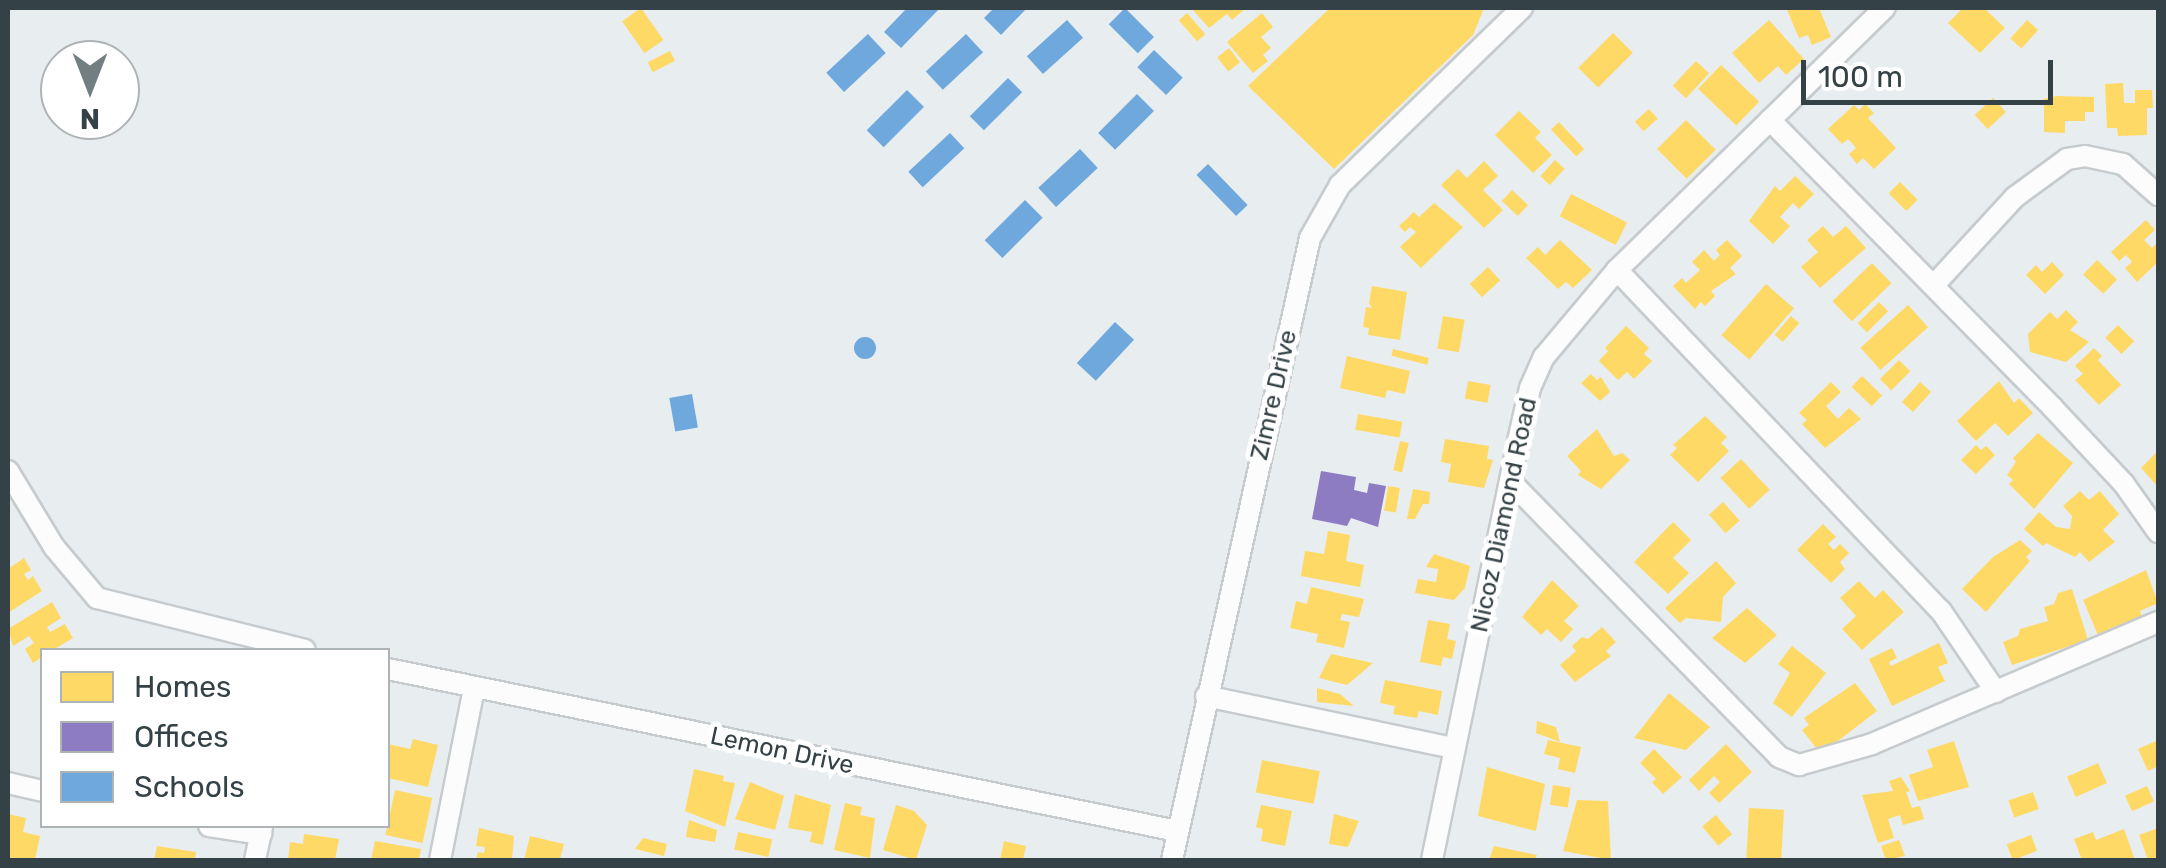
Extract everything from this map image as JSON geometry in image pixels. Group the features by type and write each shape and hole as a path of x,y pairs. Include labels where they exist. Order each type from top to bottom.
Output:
{"street":[{"name":"Nicoz Diamond Road","path":"1432,860 1530,388 1544,357 1618,270 1886,8"},
{"name":"Zimre Drive","path":"1172,860 1310,238 1340,185 1517,9"},
{"path":"1770,120 2124,484 2158,532"},
{"path":"1934,285 2015,197 2068,159 2085,156 2123,164 2158,195"},
{"path":"1618,270 1941,611 1996,692"},
{"path":"8,471 54,547 97,598 294,648"},
{"path":"1510,482 1788,762 1811,765 2158,622"},
{"name":"Lemon Drive","path":"390,669 1177,831"},
{"path":"440,860 474,688"},
{"path":"1206,696 1453,748"},
{"path":"8,783 40,791"},
{"path":"236,828 262,830 255,860"}],"building: Homes":[{"path":"641,8 663,40 645,53 622,21"},
{"path":"1191,8 1246,8 1232,20 1227,14 1209,28"},
{"path":"1330,8 1484,8 1473,35 1334,169 1248,86"},
{"path":"1786,8 1819,8 1831,37 1812,45 1808,35 1799,38"},
{"path":"1963,8 1984,8 2005,28 1980,53 1948,23"},
{"path":"1187,13 1205,34 1197,41 1179,20"},
{"path":"1262,13 1273,27 1261,37 1271,48 1263,55 1268,61 1253,73 1227,42"},
{"path":"1769,20 1804,59 1786,75 1778,66 1759,83 1732,53"},
{"path":"2027,20 2038,30 2021,49 2010,39"},
{"path":"1613,33 1633,53 1598,87 1578,68"},
{"path":"1229,48 1240,62 1228,71 1217,57"},
{"path":"670,51 675,61 653,72 648,62"},
{"path":"1696,61 1709,73 1686,98 1673,86"},
{"path":"1721,65 1759,102 1736,126 1698,89"},
{"path":"2123,83 2124,103 2135,103 2135,90 2152,90 2147,135 2118,136 2117,128 2107,128 2105,84"},
{"path":"2094,97 2094,112 2085,112 2085,121 2065,121 2065,133 2044,132 2044,99"},
{"path":"1993,98 2006,112 1988,129 1975,115"},
{"path":"1865,104 1874,113 1868,118 1896,148 1874,169 1863,158 1857,164 1849,154 1856,148 1848,139 1842,144 1828,129 1854,105 1859,110"},
{"path":"1649,109 1658,119 1644,131 1635,122"},
{"path":"1519,111 1541,132 1535,138 1552,155 1533,173 1495,135"},
{"path":"1686,120 1716,150 1687,179 1657,149"},
{"path":"1559,122 1584,149 1576,157 1551,130"},
{"path":"1555,160 1565,169 1550,185 1540,176"},
{"path":"1484,161 1498,176 1483,190 1503,210 1484,228 1441,185 1458,169 1467,178"},
{"path":"1795,176 1814,194 1799,209 1793,203 1780,217 1790,226 1773,244 1749,221 1775,186 1780,191"},
{"path":"1900,182 1918,200 1906,211 1889,193"},
{"path":"1512,190 1528,205 1518,216 1502,201"},
{"path":"1571,194 1627,223 1616,245 1560,216"},
{"path":"1434,203 1463,227 1421,268 1400,247 1416,232 1410,227 1405,232 1399,226 1414,212 1419,217"},
{"path":"2146,220 2155,230 2144,240 2152,248 2158,242 2158,262 2137,282 2125,268 2132,262 2126,255 2119,261 2111,252"},
{"path":"1823,226 1833,237 1846,226 1866,248 1820,288 1801,267 1818,252 1807,240"},
{"path":"1560,240 1592,270 1573,288 1566,282 1558,289 1526,258 1538,247 1545,255"},
{"path":"1727,240 1742,256 1730,268 1736,274 1711,291 1715,296 1705,306 1701,302 1695,309 1673,286 1682,278 1686,283 1700,270 1692,262 1704,250 1714,261 1720,255 1716,250"},
{"path":"2097,260 2117,279 2103,294 2083,274"},
{"path":"2052,262 2064,275 2045,294 2026,275 2036,265 2042,272"},
{"path":"1872,263 1891,283 1852,321 1832,301"},
{"path":"1488,267 1500,280 1482,297 1470,284"},
{"path":"1766,284 1794,308 1749,360 1721,335"},
{"path":"1372,286 1407,292 1400,340 1368,335 1369,328 1363,327 1366,307 1372,308"},
{"path":"1879,302 1888,311 1867,332 1858,323"},
{"path":"1908,305 1928,327 1881,370 1860,348"},
{"path":"2066,310 2078,322 2070,330 2089,342 2066,362 2030,352 2028,334 2050,312 2057,319"},
{"path":"1443,316 1465,320 1459,352 1437,348"},
{"path":"1791,316 1799,323 1783,342 1775,335"},
{"path":"2118,325 2134,341 2122,354 2105,338"},
{"path":"1626,326 1649,348 1644,354 1652,361 1634,379 1627,372 1618,380 1599,361 1608,351 1605,348"},
{"path":"2094,348 2102,356 2098,360 2121,385 2099,405 2075,380 2083,374 2075,366"},
{"path":"1393,349 1429,358 1427,365 1391,356"},
{"path":"1347,356 1410,371 1405,394 1387,390 1385,398 1340,388"},
{"path":"1899,360 1910,371 1891,390 1880,379"},
{"path":"1591,374 1597,380 1601,377 1610,392 1600,401 1581,383"},
{"path":"1862,376 1882,395 1872,406 1852,387"},
{"path":"1468,381 1491,385 1488,403 1465,399"},
{"path":"1999,381 2014,403 2019,398 2033,413 2008,436 1995,423 1976,441 1957,421"},
{"path":"1831,382 1841,392 1826,406 1838,419 1849,408 1861,419 1825,448 1802,424 1807,420 1799,413"},
{"path":"1920,382 1931,392 1913,412 1902,402"},
{"path":"1358,414 1402,422 1400,438 1355,430"},
{"path":"1705,416 1727,437 1721,443 1729,451 1698,482 1670,455 1677,448 1673,445"},
{"path":"1597,429 1614,456 1622,453 1630,460 1601,489 1578,475 1581,471 1567,456"},
{"path":"2038,433 2073,463 2034,509 2009,484 2013,480 2007,475 2016,462 2013,458"},
{"path":"1445,439 1489,446 1487,459 1493,460 1484,488 1448,482 1451,464 1441,462"},
{"path":"1400,441 1409,443 1402,472 1393,470"},
{"path":"1976,445 1981,450 1986,446 1995,455 1976,474 1961,460"},
{"path":"2156,453 2158,456 2158,487 2141,468"},
{"path":"1741,459 1770,490 1749,509 1721,478"},
{"path":"1388,486 1400,488 1396,513 1384,511"},
{"path":"1413,489 1430,492 1429,504 1423,504 1415,519 1407,519"},
{"path":"2080,491 2089,500 2100,491 2119,514 2103,530 2115,542 2089,562 2080,552 2075,557 2046,543 2043,546 2024,529 2039,512 2056,527 2070,529 2072,516 2063,506"},
{"path":"1723,502 1740,521 1726,533 1709,515"},
{"path":"1673,522 1691,540 1673,558 1689,573 1668,594 1634,562"},
{"path":"1823,524 1836,537 1828,544 1834,550 1840,544 1849,553 1840,562 1845,569 1831,583 1797,550"},
{"path":"1328,531 1350,535 1346,561 1364,565 1360,587 1301,576 1305,551 1324,554"},
{"path":"2020,540 2032,551 2026,557 2030,561 1986,612 1962,589 1993,557"},
{"path":"1434,554 1470,566 1465,588 1454,600 1415,593 1418,579 1436,582 1438,569 1426,567"},
{"path":"24,558 31,570 24,574 28,580 33,576 42,591 8,613 8,569"},
{"path":"1716,561 1736,583 1723,597 1721,622 1686,618 1680,623 1665,608"},
{"path":"2146,570 2158,603 2140,611 2142,616 2098,635 2083,600"},
{"path":"1552,580 1579,606 1564,621 1573,629 1561,642 1547,629 1541,635 1522,617"},
{"path":"1859,581 1875,598 1883,590 1904,612 1862,650 1842,629 1856,616 1840,598"},
{"path":"1311,587 1364,599 1359,617 1342,614 1340,620 1350,622 1344,648 1316,642 1318,634 1290,628 1296,601 1307,604"},
{"path":"2072,589 2088,640 2012,665 2003,642 2018,636 2020,629 2048,621 2044,607 2054,604 2058,593"},
{"path":"52,602 61,618 47,627 50,632 65,624 73,638 56,648 40,648 40,658 33,663 25,649 34,643 29,636 13,646 8,629"},
{"path":"1747,608 1777,635 1745,663 1712,638"},
{"path":"1428,620 1450,624 1447,639 1456,641 1452,659 1443,657 1441,666 1420,662"},
{"path":"1602,627 1616,642 1606,651 1611,656 1575,682 1560,665 1576,651 1572,646"},
{"path":"1939,643 1948,663 1938,667 1945,681 1892,706 1869,659 1892,648 1897,658 1889,662 1891,666"},
{"path":"1792,646 1826,673 1792,717 1773,703 1790,673 1778,664"},
{"path":"1331,654 1373,663 1347,685 1319,678"},
{"path":"1385,680 1442,691 1438,715 1419,711 1417,718 1393,714 1395,706 1380,703"},
{"path":"1855,683 1877,711 1821,754 1802,730 1809,725 1804,718"},
{"path":"1317,688 1340,694 1354,706 1317,702"},
{"path":"1669,693 1710,727 1686,750 1634,738"},
{"path":"1537,721 1556,727 1560,742 1536,733"},
{"path":"413,739 438,745 428,787 390,778 390,744 410,749"},
{"path":"1548,740 1581,747 1575,773 1558,769 1560,758 1544,754"},
{"path":"1954,741 1969,787 1918,801 1909,775 1933,767 1927,750"},
{"path":"2156,741 2158,766 2148,771 2138,749"},
{"path":"1726,744 1752,772 1719,803 1709,793 1720,782 1714,776 1699,791 1689,780"},
{"path":"1654,749 1682,777 1663,794 1652,782 1656,779 1640,763"},
{"path":"1262,760 1320,771 1314,804 1256,792"},
{"path":"2098,763 2107,783 2076,797 2067,777"},
{"path":"1487,767 1545,784 1536,831 1478,816"},
{"path":"694,769 724,776 723,781 735,783 725,827 685,811"},
{"path":"1901,777 1910,791 1906,792 1912,808 1920,806 1924,819 1903,825 1900,815 1888,819 1894,838 1878,843 1862,795 1893,791 1889,781"},
{"path":"750,782 784,796 775,830 735,819"},
{"path":"1553,785 1571,788 1568,808 1550,805"},
{"path":"2147,786 2154,802 2132,811 2125,796"},
{"path":"395,790 432,798 423,843 385,835 390,828"},
{"path":"2033,792 2039,809 2014,817 2008,800"},
{"path":"795,794 831,805 823,845 810,842 812,832 788,828"},
{"path":"1577,800 1608,801 1611,860 1563,851"},
{"path":"845,803 862,807 860,815 875,818 870,858 834,850"},
{"path":"896,805 914,811 927,825 916,860 883,850"},
{"path":"1261,805 1292,811 1285,846 1261,841 1263,829 1256,827"},
{"path":"1749,808 1784,810 1781,860 1746,860"},
{"path":"8,814 26,818 23,832 40,836 35,860 8,860"},
{"path":"1334,814 1359,821 1348,847 1329,844"},
{"path":"1716,815 1732,834 1718,846 1702,827"},
{"path":"689,820 717,830 715,842 686,837"},
{"path":"479,828 514,836 512,860 476,860 485,847 476,846"},
{"path":"2158,828 2158,860 2148,860 2139,835"},
{"path":"2124,829 2135,860 2082,860 2074,839 2093,832 2096,840"},
{"path":"738,832 772,839 768,857 734,850"},
{"path":"304,834 339,839 335,860 288,860 290,842 303,844"},
{"path":"2031,835 2037,851 2013,860 2007,844"},
{"path":"530,836 564,844 560,859 524,860"},
{"path":"643,838 667,844 664,856 635,849"},
{"path":"1899,840 1905,856 1886,860 1881,846"},
{"path":"375,841 421,849 419,860 371,860"},
{"path":"1004,841 1026,846 1023,860 1000,860"},
{"path":"157,846 196,852 195,860 154,860"},
{"path":"1494,846 1537,855 1535,860 1489,860"}],"building: Offices":[{"path":"1321,471 1356,477 1354,490 1367,493 1369,483 1386,486 1378,527 1351,518 1347,526 1312,519"}],"building: Schools":[{"path":"907,8 940,8 901,48 884,32"},
{"path":"994,8 1027,8 1001,35 984,18"},
{"path":"1125,8 1154,37 1138,53 1109,24"},
{"path":"1067,20 1083,38 1043,74 1027,56"},
{"path":"868,34 886,53 844,92 826,73"},
{"path":"966,34 983,52 943,90 926,72"},
{"path":"1154,50 1183,78 1166,95 1137,67"},
{"path":"1008,78 1022,92 984,130 970,116"},
{"path":"907,90 924,107 884,147 867,130"},
{"path":"1137,94 1154,111 1115,150 1098,133"},
{"path":"950,133 964,148 923,187 908,172"},
{"path":"1080,149 1098,168 1056,207 1038,188"},
{"path":"1208,164 1248,205 1236,216 1196,175"},
{"path":"1025,200 1043,218 1002,258 985,240"},
{"path":"1115,322 1134,340 1096,381 1077,363"},
{"path":"865,337 873,340 873,356 865,359 857,356 854,348 857,340"},
{"path":"692,394 698,427 675,431 669,398"}]}
